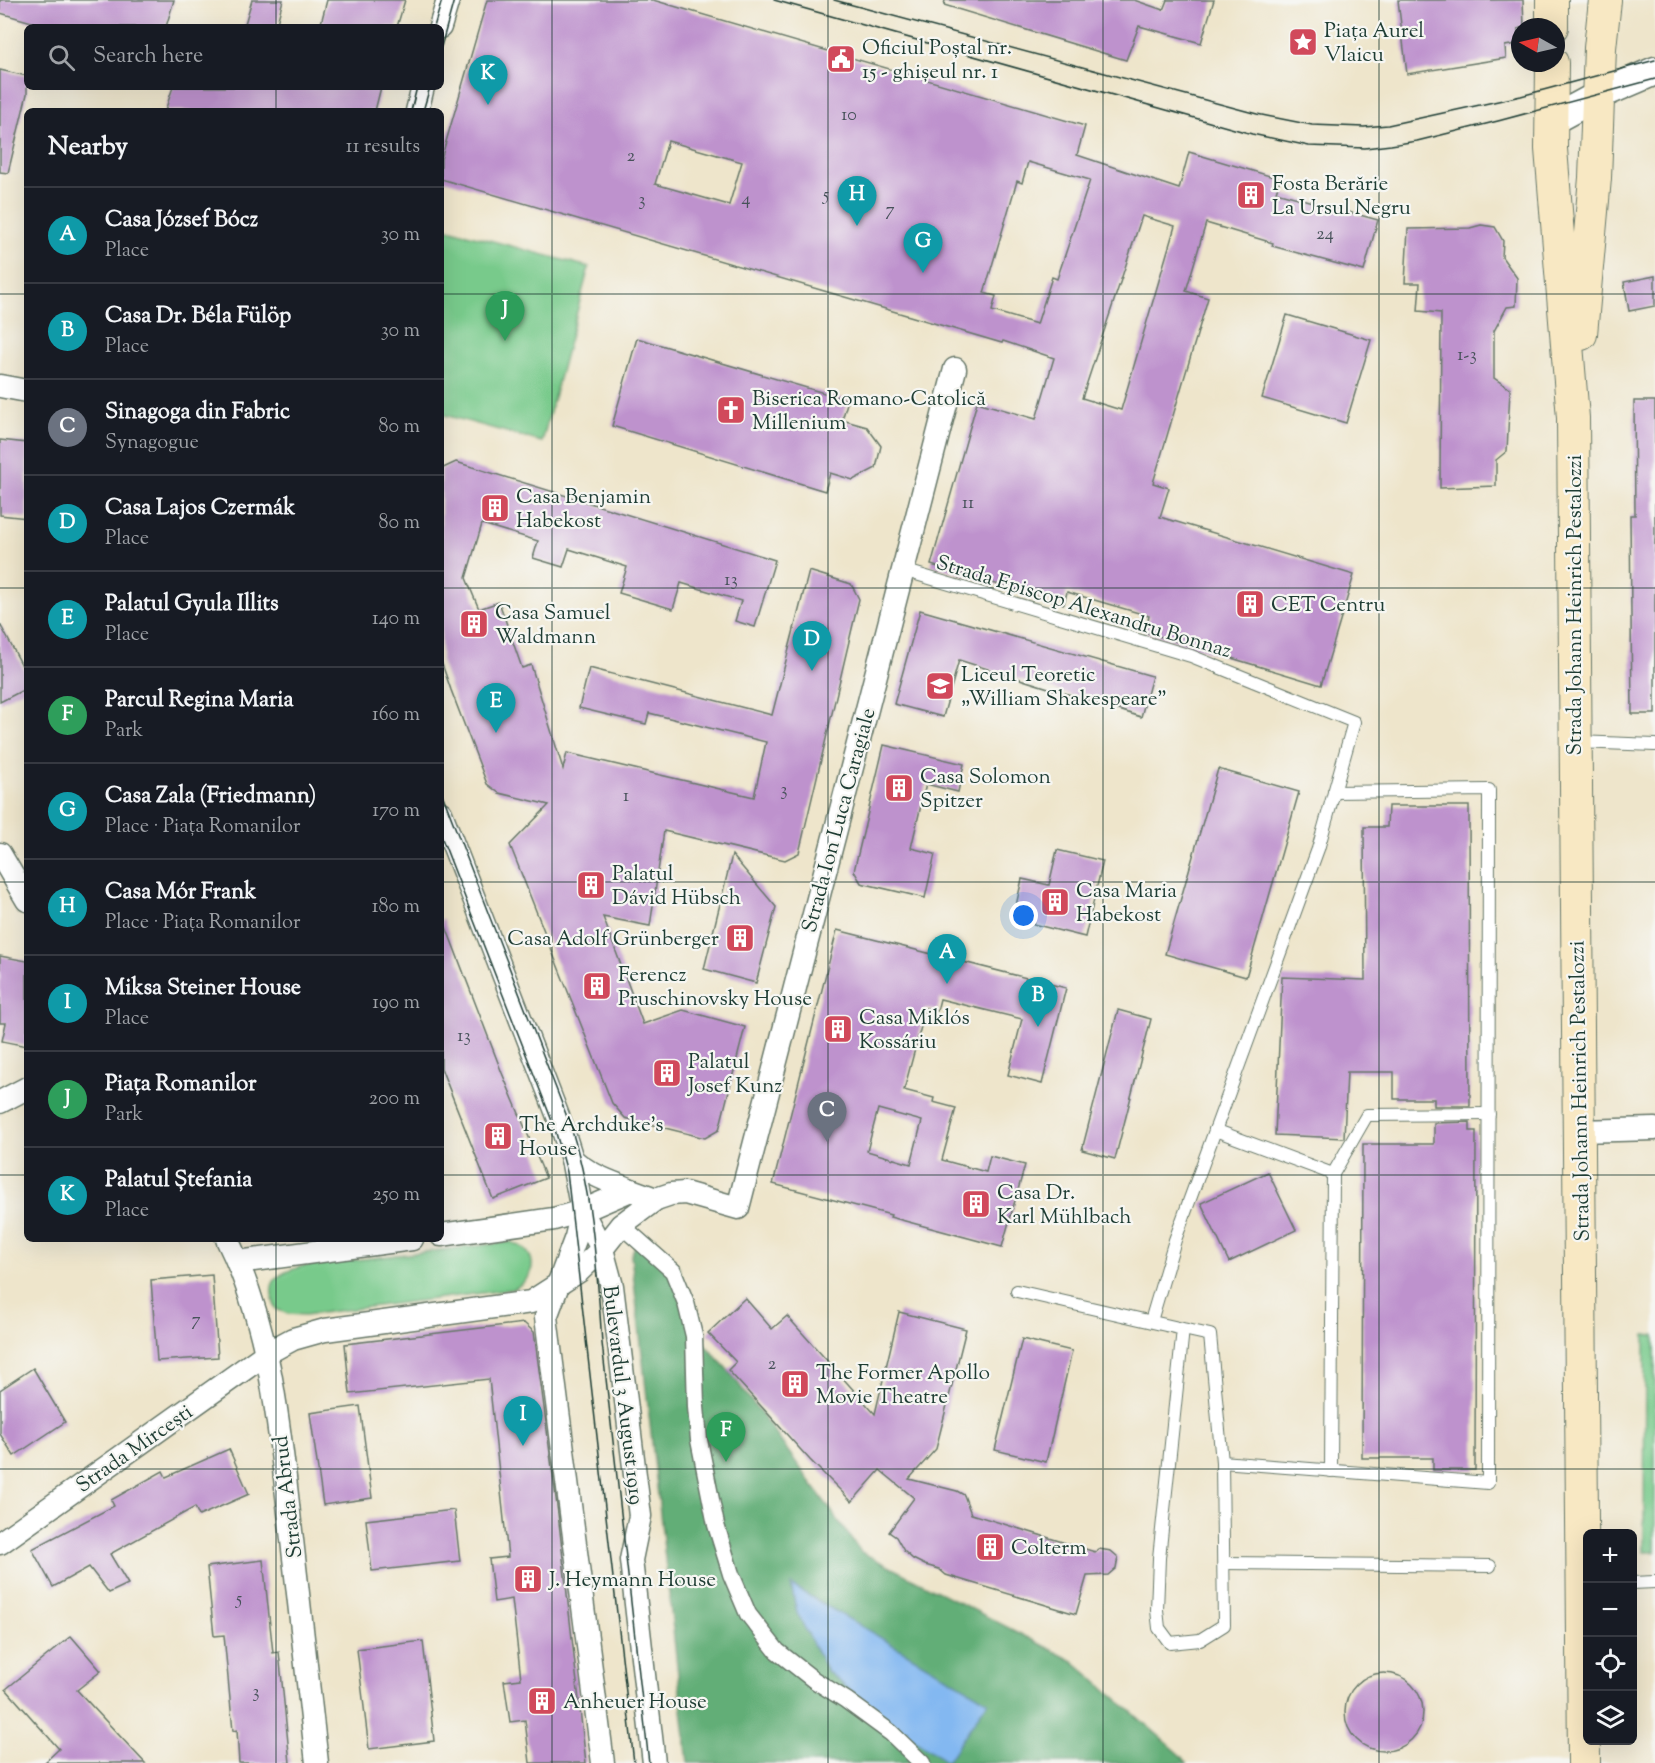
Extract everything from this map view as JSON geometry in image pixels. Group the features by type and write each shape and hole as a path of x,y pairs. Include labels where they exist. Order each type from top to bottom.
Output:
{"main road":[{"path":"1552,0 1552,18"},
{"name":"Strada Johann Heinrich Pestalozzi","path":"1573,418 1595,178 1605,0"},
{"name":"Strada Johann Heinrich Pestalozzi","path":"1552,72 1551,149 1573,418 1584,1529"},
{"name":"Strada Johann Heinrich Pestalozzi","path":"1584,1763 1585,1637"}],"street":[{"path":"441,24 448,0"},
{"path":"1551,121 1599,95 1655,71"},
{"path":"418,108 422,90"},
{"name":"Strada Ion Luca Caragiale","path":"657,1199 671,1194 685,1193 738,1208 955,369"},
{"path":"0,386 24,390"},
{"name":"Bulevardul 3 August 1919","path":"444,821 561,1125 572,1159 582,1211 602,1250 615,1299 640,1516 631,1560 654,1763"},
{"path":"0,854 24,895"},
{"path":"0,1102 24,1090"},
{"path":"1579,1131 1655,1129"},
{"path":"572,1159 595,1176 657,1199"},
{"path":"444,1235 527,1224 582,1211 631,1190"},
{"name":"Strada Mircești","path":"0,1543 267,1353 293,1339 316,1332 531,1302 579,1270 602,1250 621,1225 657,1199"},
{"name":"Bulevardul 3 August 1919","path":"582,1211 576,1237 546,1317 603,1763"},
{"path":"621,1225 673,1271 686,1303 694,1336 699,1440 717,1525 731,1574 748,1614 777,1650 814,1680 891,1733 922,1763"},
{"name":"Strada Abrud","path":"228,1242 255,1307 267,1353 283,1456 317,1763"},
{"path":"238,1262 389,1242"}],"lane":[{"name":"Strada Episcop Alexandru Bonnaz","path":"903,570 1191,656 1354,722 1334,792"},
{"path":"1575,742 1655,745"},
{"path":"1151,1321 1175,1240 1318,849 1334,792 1489,790 1488,1483 1222,1462"},
{"path":"1331,1471 1333,1174 1367,1114 1489,1113"},
{"path":"1215,1130 1333,1174"},
{"path":"1017,1291 1210,1335 1222,1462 1224,1625 1200,1640 1170,1643 1159,1628 1157,1610 1159,1558 1183,1329"},
{"path":"1224,1563 1490,1566"},
{"path":"1637,1582 1655,1582"}],"green space":[{"path":"444,228 589,267 542,442 444,415"},
{"path":"638,1240 678,1265 698,1337 728,1370 861,1552 1073,1661 1182,1756 1187,1763 688,1763 631,1255"},
{"path":"511,1242 526,1251 532,1264 528,1277 514,1289 305,1315 288,1314 276,1309 273,1299 272,1285 275,1280 286,1272 303,1266"},
{"path":"1645,1335 1655,1335 1655,1552 1644,1552"}],"water":[{"path":"791,1585 988,1701 947,1762 879,1715 827,1671 797,1613"}],"building":[{"path":"0,0 174,0 167,24 38,24 0,13"},
{"path":"252,0 283,0 277,24 245,24"},
{"path":"327,0 405,0 398,24 321,24"},
{"path":"487,0 653,0 1085,126 1077,155 1179,189 1189,152 1280,179 1276,192 1378,220 1364,271 1272,246 1273,243 1206,223 1186,291 1208,298 1153,483 1169,488 1160,517 1354,575 1321,685 1145,632 1149,616 1067,592 1064,604 931,565 977,402 1036,419 1054,358 1003,341 1002,343 444,180 444,149","holes":["668,141 742,162 729,205 655,184","1028,162 1090,180 1057,279 1052,277 1037,324 992,311 996,296 984,293 1017,181 1022,183","1142,216 1175,226 1121,410 1082,398"]},
{"path":"945,0 1134,0 1163,10 1167,0 1214,0 1201,43 1139,26 1126,60 944,5"},
{"path":"1398,0 1523,0 1524,18 1511,18 1511,45 1505,46 1506,58 1407,74"},
{"path":"0,70 24,75 24,90 27,90 27,94 8,173 0,172"},
{"path":"172,90 380,90 376,108 166,108"},
{"path":"1481,225 1495,227 1503,241 1502,257 1517,278 1516,306 1507,307 1494,331 1494,378 1510,389 1507,451 1496,460 1496,486 1440,488 1441,313 1418,311 1420,283 1405,283 1408,229 1470,228"},
{"path":"1655,276 1655,306 1629,311 1624,282"},
{"path":"1287,315 1371,340 1346,423 1262,398"},
{"name":"Biserica Romano-Catolică Millenium","path":"637,338 848,400 842,420 867,427 881,446 876,468 853,480 830,473 825,491 612,426"},
{"path":"1634,401 1655,401 1655,714 1632,714 1630,515 1635,515"},
{"path":"0,440 24,443 24,518 0,515"},
{"path":"456,462 775,560 755,627 735,621 741,601 681,583 673,609 619,593 627,567 569,549 563,567 533,558 538,541 482,524 466,578 479,609 499,602 522,668 531,665 563,769 567,753 754,797 766,742 649,713 646,724 579,708 589,668 772,715 809,571 851,584 859,599 799,853 785,860 664,831 650,926 603,917 643,1024 683,1010 745,1027 719,1130 705,1138 625,1118 612,1103 510,845 549,805 499,793 487,784 444,670 444,468"},
{"path":"920,610 1152,676 1141,717 959,660 943,717 894,704"},
{"path":"0,624 24,669 24,690 0,702"},
{"path":"884,745 964,764 958,792 926,784 911,848 935,854 925,898 861,883 854,871"},
{"path":"1218,769 1299,792 1246,977 1165,954"},
{"path":"1388,806 1469,806 1470,1106 1434,1106 1434,1099 1394,1099 1394,1072 1347,1072 1344,1138 1275,1135 1282,977 1365,980 1364,827 1387,827"},
{"name":"Casa Maria Habekost","path":"1057,850 1103,861 1085,937 1013,919 1022,879 1049,885"},
{"name":"Casa Adolf Grünberger","path":"732,855 776,907 756,983 704,969"},
{"path":"444,922 502,1073 546,1178 493,1199 444,1076"},
{"path":"837,930 1066,988 1042,1084 1008,1075 1022,1019 940,999 937,1011 926,1008 904,1090 934,1098 933,1102 956,1108 942,1160 986,1172 990,1156 1025,1165 1002,1247 773,1184","holes":["878,1109 922,1121 911,1164 867,1151"]},
{"path":"0,956 24,960 24,1045 2,1041 6,1023 0,1023"},
{"path":"1118,1010 1151,1019 1115,1159 1082,1150"},
{"path":"1470,1122 1470,1131 1476,1131 1475,1470 1433,1470 1433,1458 1362,1458 1363,1144 1434,1144 1434,1123"},
{"path":"1268,1172 1296,1230 1229,1262 1201,1203"},
{"path":"212,1275 218,1357 157,1361 151,1280"},
{"path":"745,1298 772,1329 787,1316 875,1414 899,1312 966,1329 936,1449 909,1479 957,1491 964,1495 971,1514 1095,1552 1099,1549 1111,1551 1118,1557 1116,1568 1108,1575 1087,1576 1076,1614 946,1575 939,1569 913,1559 904,1551 896,1537 889,1532 914,1498 880,1470 852,1502 810,1460 728,1370 736,1362 708,1333"},
{"path":"524,1323 534,1332 558,1514 586,1763 530,1763 525,1720 510,1722 504,1681 521,1679 512,1599 494,1602 489,1559 508,1557 489,1379 350,1394 345,1344"},
{"path":"1022,1339 1072,1351 1046,1462 995,1450"},
{"path":"33,1368 65,1422 14,1456 0,1434 0,1390"},
{"path":"360,1406 372,1498 323,1505 310,1413"},
{"path":"229,1449 249,1494 199,1516 195,1507 110,1554 128,1584 109,1593 89,1567 53,1587 32,1549 114,1506 111,1500 163,1471 166,1477"},
{"path":"454,1510 460,1561 372,1571 366,1520"},
{"path":"263,1560 273,1653 279,1652 290,1763 239,1763 237,1730 233,1731 224,1635 214,1636 207,1567"},
{"path":"71,1636 101,1671 77,1690 145,1763 44,1763 59,1749 6,1689"},
{"path":"423,1641 434,1741 369,1749 357,1649"},
{"path":"1384,1673 1399,1676 1416,1690 1423,1712 1420,1727 1406,1744 1384,1751 1369,1748 1352,1734 1345,1712 1348,1697 1362,1680"}],"tram line":[{"path":"435,24 442,0"},
{"path":"444,36 454,0"},
{"path":"774,0 1252,134 1309,146 1365,148 1417,141 1655,79"},
{"path":"834,0 1257,114 1312,125 1364,127 1388,125 1521,96 1655,60"},
{"path":"412,108 416,90"},
{"path":"424,108 429,90"},
{"path":"444,799 569,1122 584,1176 593,1231 602,1343 649,1763"},
{"path":"444,844 554,1126 567,1172 634,1763"}],"place":[{"name":"Piața Aurel Vlaicu","path":"1303,42"},
{"name":"Oficiul Poștal nr. 15 - ghișeul nr. 1","path":"841,59"},
{"name":"Palatul Ștefania","path":"488,105"},
{"name":"Fosta Berărie La Ursul Negru","path":"1251,195"},
{"name":"Casa Mór Frank","path":"857,226"},
{"name":"Casa Zala (Friedmann)","path":"923,273"},
{"name":"Piața Romanilor","path":"505,341"},
{"name":"Biserica Romano-Catolică Millenium","path":"731,410"},
{"name":"Casa Benjamin Habekost","path":"495,508"},
{"name":"CET Centru","path":"1250,604"},
{"name":"Casa Samuel Waldmann","path":"474,624"},
{"name":"Casa Lajos Czermák","path":"812,671"},
{"name":"Liceul Teoretic „William Shakespeare”","path":"940,686"},
{"name":"Palatul Gyula Illits","path":"496,733"},
{"name":"Casa Solomon Spitzer","path":"899,788"},
{"name":"Palatul Dávid Hübsch","path":"591,885"},
{"name":"Casa Maria Habekost","path":"1055,902"},
{"name":"Casa Adolf Grünberger","path":"740,938"},
{"name":"Casa József Bócz","path":"947,984"},
{"name":"Ferencz Pruschinovsky House","path":"597,986"},
{"name":"Casa Dr. Béla Fülöp","path":"1038,1027"},
{"name":"Casa Miklós Kossáriu","path":"838,1029"},
{"name":"Palatul Josef Kunz","path":"667,1073"},
{"name":"The Archduke's House","path":"498,1136"},
{"name":"Sinagoga din Fabric","path":"827,1142"},
{"name":"Casa Dr. Karl Mühlbach","path":"976,1204"},
{"name":"The Former Apollo Movie Theatre","path":"795,1384"},
{"name":"Miksa Steiner House","path":"523,1446"},
{"name":"Parcul Regina Maria","path":"726,1462"},
{"name":"Colterm","path":"990,1547"},
{"name":"J. Heymann House","path":"528,1579"},
{"name":"Anheuer House","path":"542,1701"}]}
